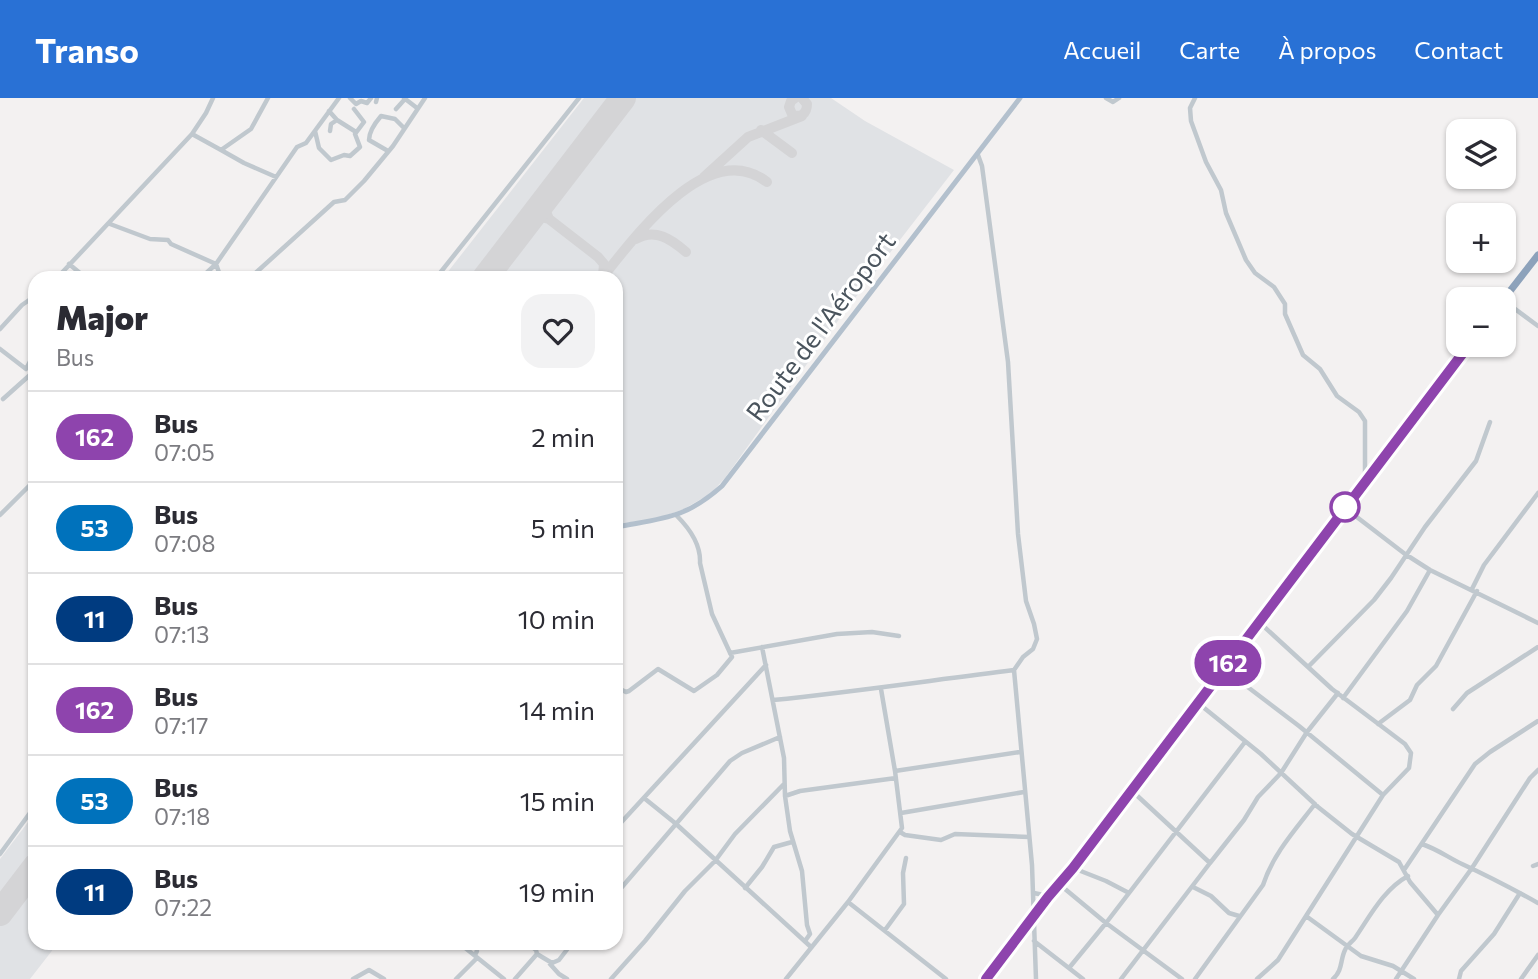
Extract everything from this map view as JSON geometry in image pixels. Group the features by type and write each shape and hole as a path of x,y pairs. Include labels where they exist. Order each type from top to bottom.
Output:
{"highway":[{"path":"1513,287 1538,255"},
{"path":"986,979 1460,357"}],"main road":[{"name":"Route de l'Aéroport","path":"623,526 677,516 700,504 722,486 1020,98"}],"street":[{"path":"63,271 192,134 213,98"},
{"path":"221,150 251,129 268,98"},
{"path":"208,271 297,147 306,143 339,98"},
{"path":"258,271 334,202 345,200 354,192 389,151 425,98"},
{"path":"442,271 579,98"},
{"path":"1106,98 1113,102 1119,98"},
{"path":"1195,98 1190,108 1191,121 1206,162 1221,190 1226,213 1246,260 1255,273 1274,286 1285,304 1285,314 1303,355 1320,369 1337,396 1359,412 1364,421 1365,482"},
{"path":"349,99 356,104 375,99"},
{"path":"397,109 405,99 417,108"},
{"path":"315,131 319,148 332,161 343,155 350,156 359,149 356,132 364,122 354,109"},
{"path":"329,111 337,120 356,132"},
{"path":"389,151 369,140 377,121 381,116 393,118 404,128"},
{"path":"330,131 331,124 337,120"},
{"path":"192,134 244,163 276,177"},
{"path":"978,155 982,166 1007,362 1018,534 1026,601 1036,634 1033,649 1014,670 1034,893 1032,918 1036,979"},
{"path":"110,224 150,239 166,240 216,264 218,271"},
{"path":"69,264 78,271"},
{"path":"0,329 28,301"},
{"path":"1516,310 1538,326"},
{"path":"0,349 26,369 28,365"},
{"path":"4,399 28,379"},
{"path":"1308,667 1374,600 1391,578 1405,554 1476,461 1490,422"},
{"path":"0,515 28,487"},
{"path":"1378,724 1410,700 1417,685 1436,666 1486,562 1537,495"},
{"path":"1345,508 1430,570 1538,623"},
{"path":"623,690 629,691 658,669 694,691 717,675 732,657 712,614 700,563 701,555 693,532 677,516"},
{"path":"1343,698 1407,611 1430,570"},
{"path":"1257,979 1278,960 1383,795 1409,768 1411,752 1405,744 1343,698 1259,622"},
{"path":"730,653 837,634 872,632 899,636"},
{"path":"762,647 784,758 785,796 792,842 802,871 810,934 805,941"},
{"path":"1453,709 1467,693 1538,647"},
{"path":"623,820 766,665"},
{"path":"1224,669 1307,732 1383,795"},
{"path":"773,700 881,689 918,681 948,680 1014,670"},
{"path":"786,979 900,832 896,778 881,689"},
{"path":"1121,979 1244,820 1258,797 1281,773 1307,732 1338,693"},
{"path":"1198,703 1315,804 1398,861 1438,915"},
{"path":"1404,870 1475,764 1538,721"},
{"path":"623,886 730,761 742,752 780,737"},
{"path":"1069,968 1245,742"},
{"path":"895,771 1020,752"},
{"path":"1396,979 1538,769"},
{"path":"785,796 800,791 896,778"},
{"path":"611,979 685,891 715,861 735,834 785,784"},
{"path":"1131,790 1210,863"},
{"path":"900,813 1024,792"},
{"path":"644,798 811,947"},
{"path":"1195,979 1263,885 1269,867 1284,844 1315,804"},
{"path":"0,854 28,816"},
{"path":"900,832 913,837 941,840 955,834 1029,837"},
{"path":"745,887 775,847 792,842"},
{"path":"1422,844 1538,903"},
{"path":"885,930 904,904 903,873 906,858"},
{"path":"1073,868 1129,893"},
{"path":"1333,979 1343,963 1343,952 1369,919 1377,903 1408,876"},
{"path":"1059,884 1142,951 1182,979"},
{"path":"1193,887 1211,897 1229,913 1239,916"},
{"path":"1034,893 1048,897"},
{"path":"1459,979 1461,971 1494,933 1520,893"},
{"path":"848,902 946,979"},
{"path":"1306,916 1360,956 1401,970 1414,979"},
{"path":"1034,941 1083,979"},
{"path":"468,950 504,979"},
{"path":"456,979 476,957 476,950"},
{"path":"533,950 567,979"},
{"path":"550,963 559,960 567,950"},
{"path":"515,979 537,954"},
{"path":"1521,979 1538,955"},
{"path":"353,979 372,970 384,979"}],"shaded area":[{"path":"584,98 831,98 865,121 954,170 845,311 725,478 710,494 682,510 654,519 623,523 623,271 448,271"},
{"path":"28,822 28,950 53,950 30,979 0,979 0,859"}],"taxiway":[{"path":"795,98 789,107 792,114 798,116 803,114 807,107 802,98"},
{"path":"704,177 748,137 802,116"},
{"path":"761,130 792,153"},
{"path":"608,271 653,218 674,198 697,182 721,172 744,171 767,182"},
{"path":"546,198 545,209 549,219 598,257 604,264 603,271"},
{"path":"528,221 541,217 549,219"},
{"path":"636,239 650,235 662,236 686,252"}],"runway":[{"path":"490,271 623,98"},
{"path":"0,913 28,876"}],"bus line":[{"name":"162","path":"986,979 1460,357"}]}
